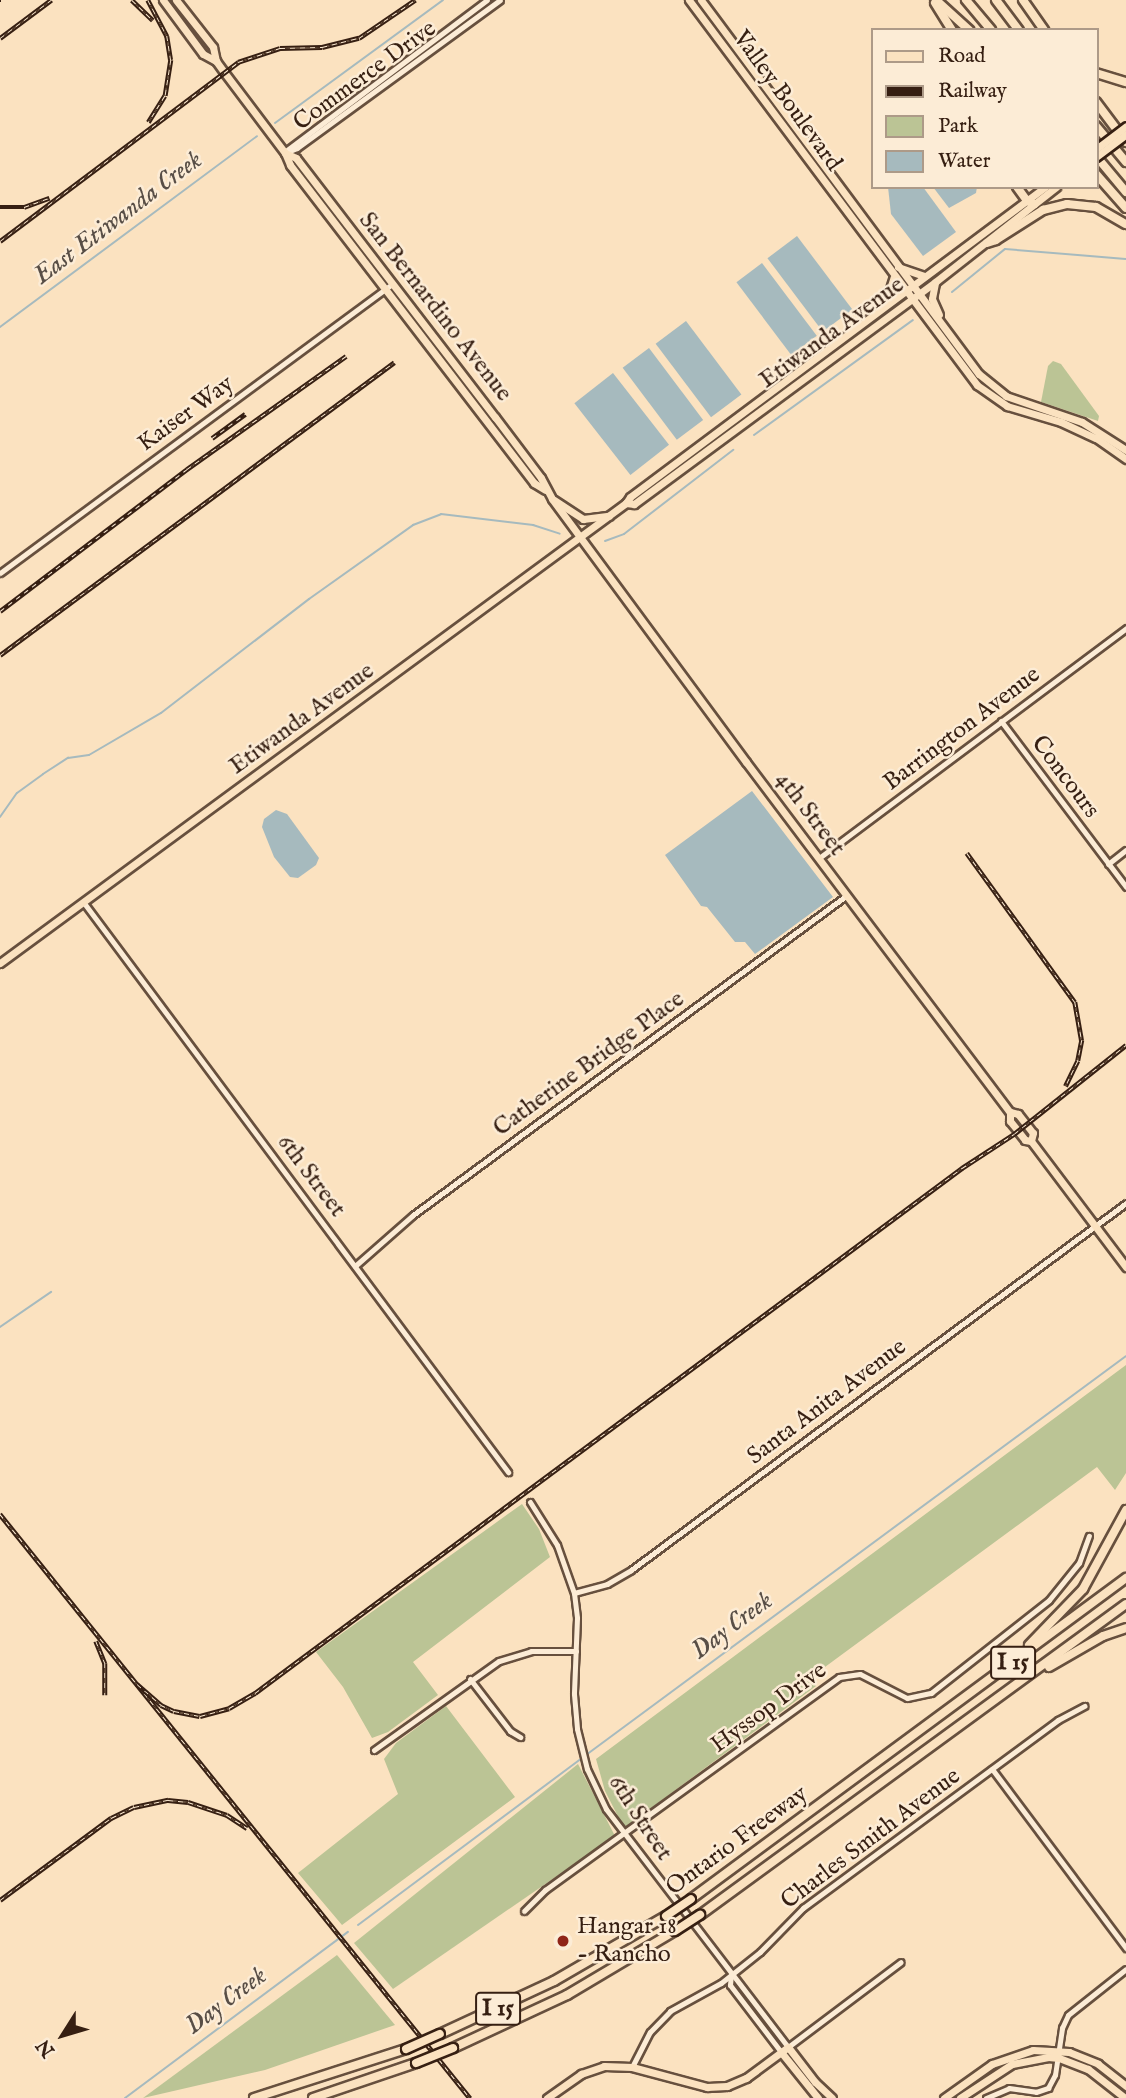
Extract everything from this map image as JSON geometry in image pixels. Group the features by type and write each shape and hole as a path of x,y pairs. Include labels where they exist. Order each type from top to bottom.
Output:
{"highway":[{"path":"935,0 967,28"},
{"path":"935,0 951,28"},
{"path":"966,0 989,28"},
{"path":"996,0 1017,28"},
{"path":"1023,0 1043,28"},
{"path":"1029,8 1048,28"},
{"path":"1098,74 1126,82"},
{"path":"1098,105 1125,139"},
{"path":"1098,128 1126,162"},
{"path":"1098,159 1126,192"},
{"path":"1098,176 1126,208"},
{"path":"1019,189 1030,202"},
{"path":"986,243 996,240 1043,210 1067,204 1096,207 1126,224"},
{"path":"1010,1665 1083,1589 1126,1510"},
{"name":"Ontario Freeway","path":"254,2098 407,2049 584,1965 691,1899 1126,1578"},
{"name":"Ontario Freeway","path":"313,2098 453,2048 567,1995 675,1931 1126,1604"},
{"path":"1021,1681 1103,1636 1126,1628"}],"main road":[{"name":"San Bernardino Avenue","path":"163,0 203,54 216,61"},
{"name":"San Bernardino Avenue","path":"176,0 212,47 216,61 272,136 285,153 297,159 390,285 541,478 545,491 580,537"},
{"name":"Valley Boulevard","path":"689,0 894,277 908,288"},
{"name":"Valley Boulevard","path":"701,0 898,267 908,288"},
{"path":"1098,147 1126,126"},
{"path":"1098,156 1125,139"},
{"name":"Etiwanda Avenue","path":"626,503 634,504 935,282 986,243 1043,189"},
{"name":"Etiwanda Avenue","path":"0,963 610,516 626,503 630,496 924,276 1053,189"},
{"path":"898,267 924,276"},
{"path":"885,305 894,277"},
{"path":"935,282 932,299 944,328"},
{"path":"908,288 988,383 1006,396 1082,422 1126,450"},
{"path":"915,297 945,345 971,379 993,398 1020,411 1084,432 1126,459"},
{"path":"945,345 951,348 966,366 972,366"},
{"path":"552,499 580,518 610,516"},
{"name":"4th Street","path":"580,537 1010,1112 1018,1114 1033,1133 1031,1141 1126,1267"},
{"path":"547,2098 588,2070 609,2066 632,2067 696,2085 717,2088 746,2078 788,2047"},
{"name":"6th Street","path":"788,2047 815,2082 832,2098"},
{"path":"944,2098 1002,2059 1033,2050 1098,2064 1126,2086"},
{"name":"6th Street","path":"781,2052 818,2098"},
{"path":"960,2098 995,2072 1012,2064 1059,2054 1099,2075 1125,2098"}],"street":[{"name":"Commerce Drive","path":"285,153 292,144 487,0"},
{"name":"Commerce Drive","path":"285,153 296,148 500,0"},
{"name":"Kaiser Way","path":"0,573 390,285"},
{"name":"Barrington Avenue","path":"819,858 1126,628"},
{"name":"Concours","path":"1001,721 1126,887"},
{"path":"1108,864 1126,850"},
{"name":"Catherine Bridge Place","path":"355,1266 413,1215 847,895"},
{"name":"6th Street","path":"84,904 508,1472"},
{"name":"Santa Anita Avenue","path":"574,1593 607,1584 631,1570 1126,1203"},
{"name":"6th Street","path":"530,1502 558,1545 574,1593 575,1711 580,1746 587,1769 606,1809 623,1836 788,2047"},
{"name":"Hyssop Drive","path":"524,1911 545,1891 839,1677 860,1674 891,1693 907,1698 931,1693 1049,1600 1079,1563 1088,1536"},
{"path":"374,1750 492,1664 515,1654 540,1650 576,1651"},
{"path":"470,1679 510,1731 520,1737"},
{"name":"Charles Smith Avenue","path":"632,2067 660,2020 731,1975 760,1952 803,1908 1058,1720 1084,1706"},
{"path":"992,1769 1126,1948"},
{"path":"788,2047 901,1962"},
{"path":"986,2098 1009,2088 1036,2092 1048,2088 1054,2080 1062,2028 1068,2015 1126,1969"},
{"name":"6th Street","path":"731,1975 730,1985 781,2052"}],"green space":[{"path":"1053,361 1061,364 1099,416 1098,421 1041,402 1048,366"},
{"path":"1126,1365 1126,1473 1115,1490 1097,1467 810,1678 816,1686 624,1828 605,1791 596,1759"},
{"path":"522,1504 539,1529 550,1557 413,1662 438,1695 388,1732 372,1738 343,1687 316,1652"},
{"path":"446,1706 515,1797 342,1925 298,1873 398,1794 384,1759 396,1743"},
{"path":"578,1764 615,1836 393,1989 354,1943"},
{"path":"337,1955 395,2025 265,2070 143,2098"}],"water":[{"path":"888,189 924,189 956,232 923,256 891,214"},
{"path":"935,189 977,189 976,193 949,208"},
{"path":"797,236 852,309 823,332 767,258"},
{"path":"762,263 817,336 791,355 736,282"},
{"path":"686,321 741,394 711,417 656,344"},
{"path":"649,348 703,420 677,440 623,368"},
{"path":"613,373 669,445 630,475 574,403"},
{"path":"752,791 833,897 755,954 745,942 735,942 707,907 701,906 665,855"},
{"path":"276,810 287,814 319,858 316,865 298,878 290,877 274,857 262,827 264,819"}],"waterway":[{"name":"East Etiwanda Creek","path":"275,123 443,0"},
{"name":"East Etiwanda Creek","path":"0,327 257,136"},
{"path":"952,292 1005,249 1126,259"},
{"path":"754,435 913,320"},
{"path":"605,541 624,534 733,450"},
{"path":"0,817 17,793 43,774 68,758 89,755 161,713 309,599 413,525 441,514 533,525 560,534"},
{"path":"0,1327 51,1292"},
{"name":"Day Creek","path":"586,1755 1126,1356"},
{"name":"Day Creek","path":"358,1925 582,1758"},
{"name":"Day Creek","path":"125,2098 348,1932"}],"railway":[{"path":"0,38 51,0"},
{"path":"132,0 153,20"},
{"path":"148,0 167,36 171,60 165,96 149,122"},
{"path":"0,241 238,62 280,48 322,47 359,38 415,0"},
{"path":"0,207 24,207 49,198"},
{"path":"0,611 187,469 346,356"},
{"path":"0,655 394,362"},
{"path":"212,438 245,414"},
{"path":"967,853 1075,1002 1082,1040 1078,1061 1066,1086"},
{"path":"137,1684 161,1705 174,1711 200,1716 229,1708 255,1693 962,1168 1014,1134 1126,1045"},
{"path":"0,1514 470,2098"},
{"path":"96,1641 105,1663 105,1695"},
{"path":"0,1900 111,1818 134,1807 168,1800 188,1802 227,1815 247,1828"}],"place":[{"name":"Hangar 18 - Rancho","path":"563,1941"}]}
